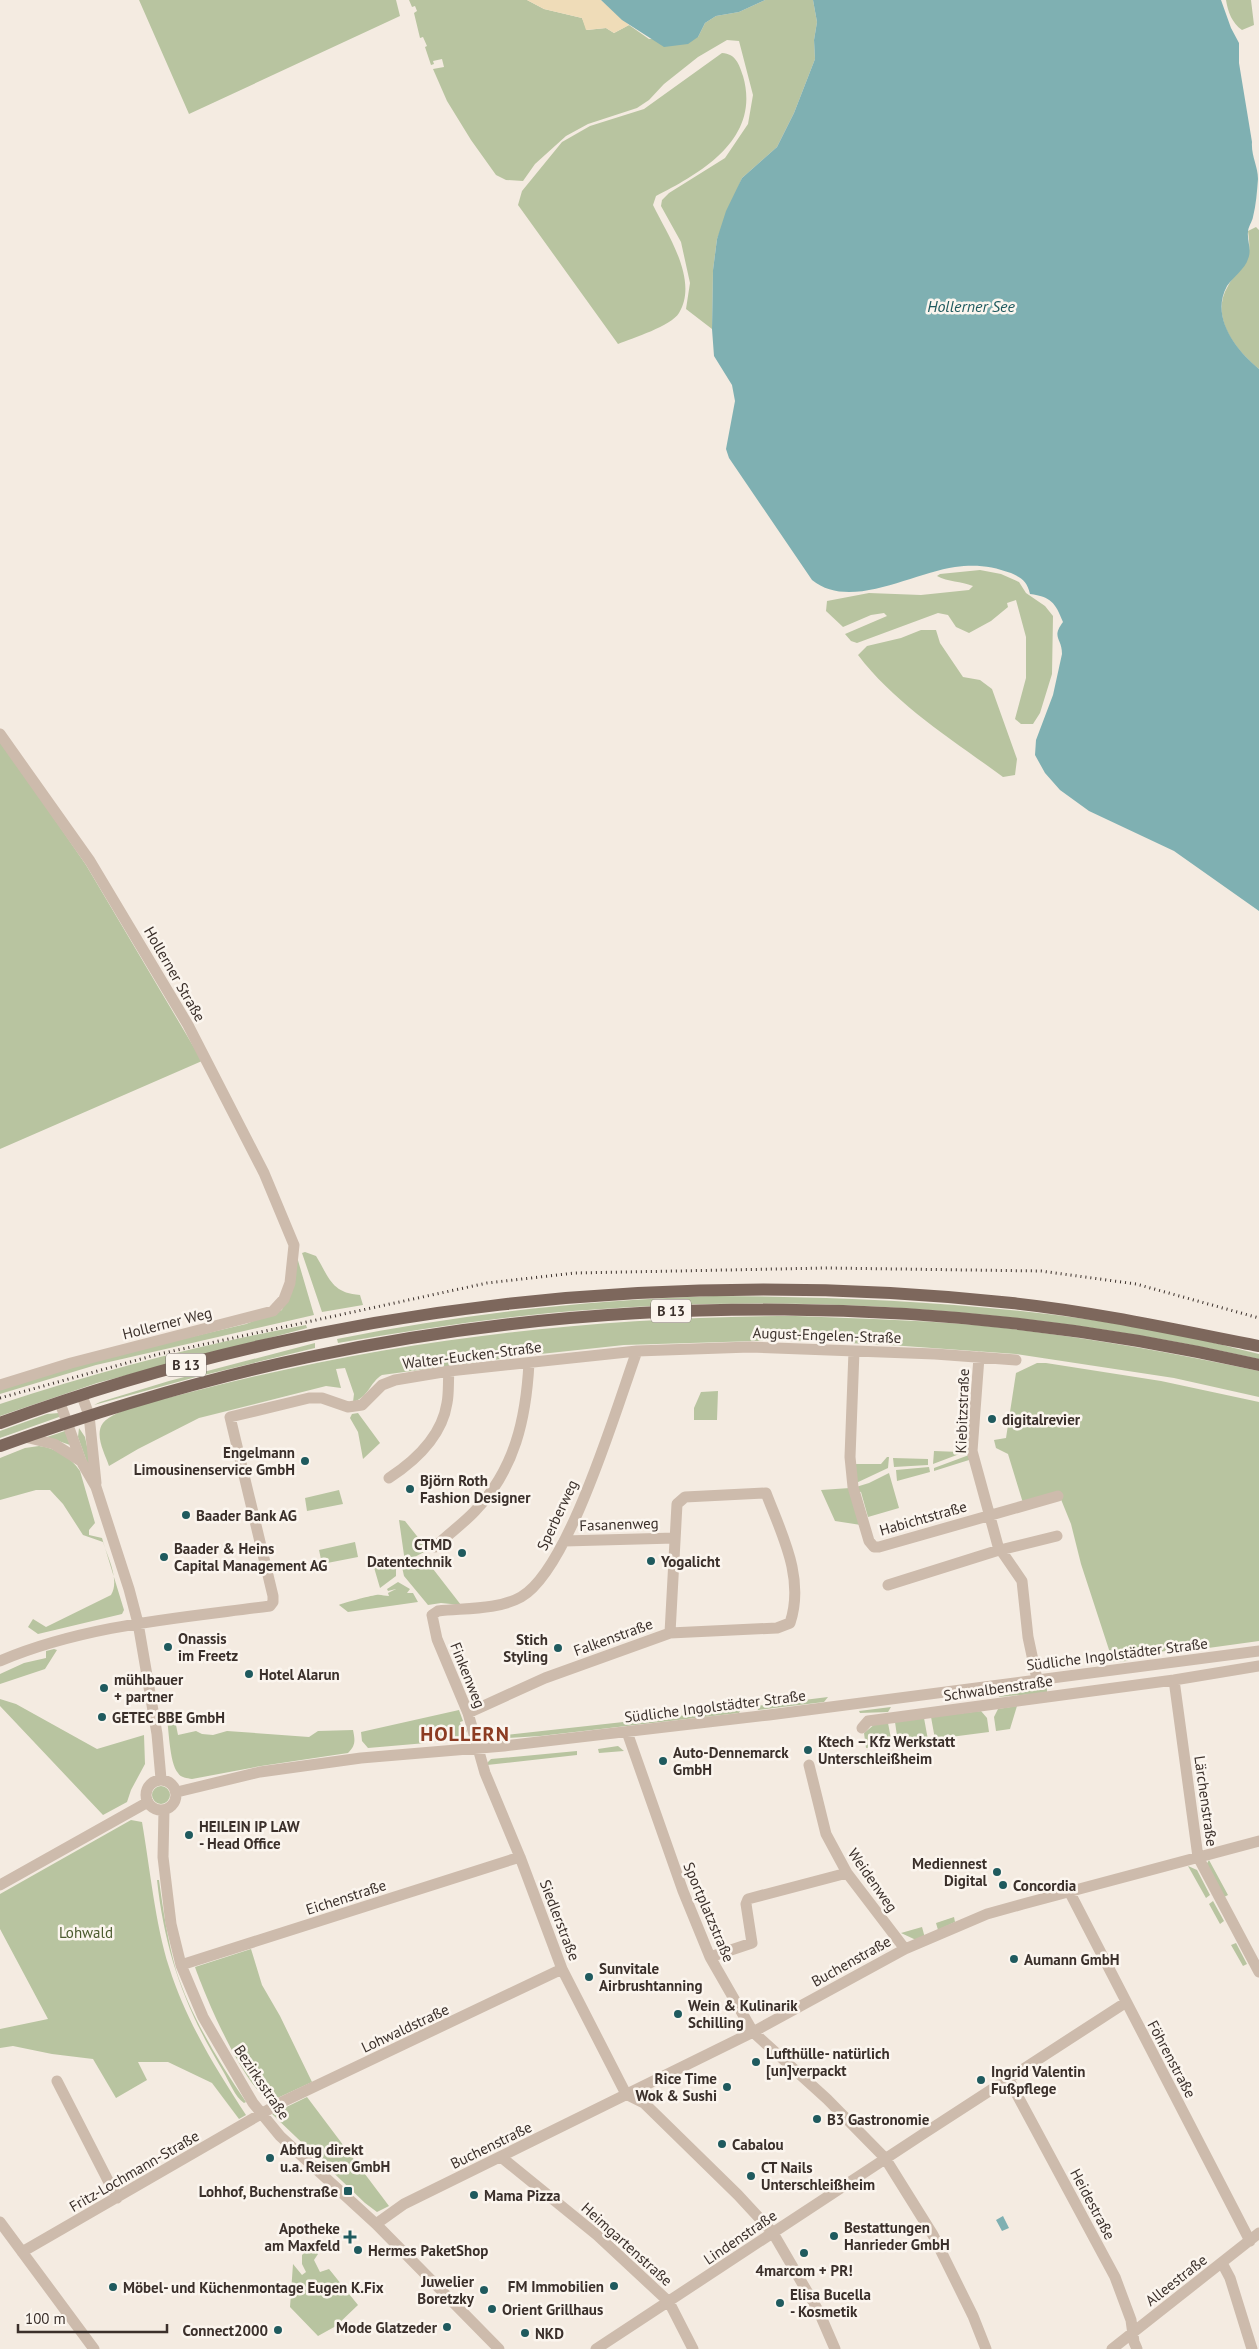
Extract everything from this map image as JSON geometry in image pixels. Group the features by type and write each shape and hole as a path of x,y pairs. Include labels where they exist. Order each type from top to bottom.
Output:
{"main road":[{"name":"B 13","path":"0,1424 148,1374 215,1357 385,1322 541,1300 658,1292 787,1290 931,1296 1014,1303 1122,1318 1259,1346"},
{"name":"B 13","path":"0,1446 89,1415 197,1383 294,1360 384,1342 506,1325 593,1316 673,1311 844,1312 942,1317 1038,1326 1118,1338 1259,1365"}],"street":[{"name":"Hollerner Straße","path":"0,734 90,861 188,1025 264,1173 294,1245"},
{"name":"Hollerner Weg","path":"0,1385 71,1363 273,1310 284,1299 290,1283 294,1245"},
{"name":"August-Engelen-Straße","path":"637,1351 748,1347 854,1350 1016,1360"},
{"name":"Habichtstraße","path":"854,1350 850,1457 853,1487 870,1543 879,1547 1058,1496"},
{"name":"Walter-Eucken-Straße","path":"138,1623 270,1606 273,1602 230,1417 309,1398 322,1398 348,1407 362,1405 382,1385 394,1380 449,1371 637,1351"},
{"name":"Sperberweg","path":"432,1615 438,1611 482,1606 520,1598 541,1579 564,1541 580,1509 637,1351"},
{"name":"Kiebitzstraße","path":"979,1357 972,1451 998,1546 1022,1581 1028,1637 1037,1679"},
{"path":"435,1546 476,1510 491,1493 512,1456 521,1432 525,1411 529,1363"},
{"path":"388,1478 410,1464 421,1454 431,1439 447,1404 449,1371"},
{"path":"82,1396 89,1415 96,1487"},
{"path":"60,1403 81,1461 96,1487 118,1553 138,1623 157,1734 161,1779"},
{"path":"25,1437 54,1444 81,1461"},
{"name":"Falkenstraße","path":"468,1713 545,1678 670,1633 777,1628 790,1624 794,1570 766,1493 685,1497 680,1499 676,1510 675,1538"},
{"path":"888,1585 1057,1536"},
{"path":"670,1633 675,1538"},
{"name":"Fasanenweg","path":"564,1541 675,1538"},
{"name":"Finkenweg","path":"432,1615 437,1638 468,1713 479,1747"},
{"path":"0,1661 27,1649 138,1623"},
{"name":"Südliche Ingolstädter Straße","path":"176,1792 266,1771 361,1758 770,1716 1259,1651"},
{"name":"Schwalbenstraße","path":"862,1728 868,1721 1174,1680 1259,1666"},
{"name":"Lärchenstraße","path":"1174,1680 1198,1858 1259,1972"},
{"name":"Sportplatzstraße","path":"627,1732 684,1893 710,1957 753,2032 828,2099 885,2158 933,2235 973,2316 986,2349"},
{"name":"Siedlerstraße","path":"479,1747 485,1773 520,1857 562,1969 626,2094"},
{"name":"Weidenweg","path":"809,1765 826,1834 846,1873 905,1949"},
{"path":"161,1779 173,1784 176,1792 175,1802 164,1810 154,1808 148,1802 146,1791 152,1782 161,1779"},
{"path":"0,1884 148,1802"},
{"name":"Bezirksstraße","path":"164,1810 163,1857 171,1924 181,1965 208,2025 261,2114 280,2136 376,2224 499,2349"},
{"name":"Buchenstraße","path":"376,2224 404,2204 753,2032 905,1949 987,1914 1259,1841"},
{"name":"Eichenstraße","path":"181,1965 520,1857"},
{"path":"710,1957 752,1943 746,1904 748,1899 846,1873"},
{"name":"Föhrenstraße","path":"1069,1891 1250,2241"},
{"name":"Lohwaldstraße","path":"261,2114 280,2103 562,1969"},
{"name":"Lindenstraße","path":"596,2349 885,2158 1126,2003"},
{"name":"Heidestraße","path":"1008,2078 1115,2277 1131,2320 1137,2349"},
{"path":"56,2081 117,2198"},
{"path":"626,2094 644,2103 738,2195 773,2233 819,2312 835,2349"},
{"name":"Fritz-Lochmann-Straße","path":"22,2252 261,2114"},
{"name":"Heimgartenstraße","path":"501,2157 597,2235 669,2302 694,2349"},
{"path":"0,2222 94,2349"},
{"name":"Alleestraße","path":"1112,2349 1259,2233"},
{"path":"1222,2263 1230,2278 1252,2349"}],"green space":[{"path":"139,0 396,0 400,16 189,114"},
{"path":"409,0 527,0 544,9 582,18 587,30 606,28 614,33 629,25 649,39 698,37 705,23 716,16 739,12 765,0 813,0 817,22 814,40 815,59 794,113 777,147 742,178 717,239 713,270 712,329 686,309 690,283 681,242 661,206 662,200 669,193 725,158 748,124 753,95 739,41 727,40 698,57 664,84 649,100 637,108 588,124 566,136 535,164 523,181 506,180 496,175 471,140 447,101 433,69 444,67 442,59 433,61 434,64 431,65 425,47 427,46 423,37 420,38 414,13 417,11 415,6 412,7"},
{"path":"1226,0 1251,0 1254,25 1242,30 1231,17"},
{"path":"722,53 731,55 734,58 743,76 746,98 744,118 736,135 724,150 692,176 656,196 653,205 679,258 685,286 684,300 675,318 651,331 618,344 518,205 522,191 562,142 590,126 644,109"},
{"path":"1256,227 1259,230 1259,369 1234,343 1223,321 1222,309 1223,298 1228,286 1248,256 1248,231"},
{"path":"980,570 1001,574 1019,582 1026,593 1045,606 1053,616 1052,674 1040,713 1033,724 1021,724 1015,719 1026,678 1026,637 1016,600 1007,603 1008,607 991,621 969,633 956,627 948,615 938,613 857,643 851,641 845,634 887,616 884,613 871,615 843,627 826,611 827,601 869,593 921,595 969,590 973,586 937,576 940,574"},
{"path":"921,630 936,630 940,643 963,677 980,680 992,689 1017,759 1015,775 1003,777 926,721 890,690 858,655 867,646 901,638"},
{"path":"0,740 86,865 202,1061 0,1149"},
{"path":"305,1252 316,1256 332,1283 337,1287 350,1294 360,1295 363,1305 322,1312 302,1253"},
{"path":"297,1257 314,1315 96,1365 0,1394 0,1390 59,1371 144,1348 246,1324 282,1310"},
{"path":"714,1296 882,1300 1049,1314 1184,1336 1259,1354 1259,1359 1172,1341 1084,1327 906,1308 817,1304 639,1307 550,1313 417,1330 338,1343 337,1339 477,1315 619,1301"},
{"path":"795,1316 978,1325 1132,1346 1259,1371 1259,1397 1174,1378 1016,1354 784,1340 624,1345 522,1356 382,1375 362,1397 353,1402 354,1394 345,1368 336,1369 341,1388 326,1386 199,1418 109,1466 100,1439 103,1423 118,1413 129,1409 263,1375 338,1359 489,1335 564,1327 717,1317"},
{"path":"306,1325 307,1328 97,1383 0,1416 0,1404 76,1380 152,1359 267,1332"},
{"path":"315,1343 315,1348 196,1377 94,1405 169,1381"},
{"path":"1037,1363 1161,1381 1259,1402 1259,1641 1172,1653 1166,1651 1134,1655 1127,1661 1113,1662 1081,1564 1071,1524 1058,1492 1023,1503 1008,1454 996,1448 994,1440 1006,1438 1016,1373"},
{"path":"718,1391 717,1420 694,1420 694,1408 701,1392"},
{"path":"59,1413 59,1417 0,1438 0,1431 47,1414"},
{"path":"358,1413 380,1443 363,1459 358,1432 350,1418 352,1414"},
{"path":"79,1428 85,1437 91,1465 88,1465 78,1437"},
{"path":"65,1431 70,1445 47,1437"},
{"path":"39,1446 62,1454 72,1461 80,1471 95,1523 89,1530 89,1535 102,1538 105,1548 103,1542 83,1535 63,1504 50,1490 36,1490 0,1500 0,1458 25,1448"},
{"path":"970,1447 970,1450 933,1464 934,1451 960,1452"},
{"path":"969,1455 969,1460 934,1471 934,1468"},
{"path":"889,1457 888,1468 854,1484 854,1464 881,1464"},
{"path":"893,1458 928,1459 928,1465 894,1467"},
{"path":"929,1467 930,1472 897,1481 896,1470"},
{"path":"889,1473 899,1508 868,1517 861,1492 857,1491 856,1487"},
{"path":"850,1488 861,1525 835,1521 821,1490"},
{"path":"339,1490 343,1504 307,1511 305,1498"},
{"path":"399,1520 405,1521 428,1550 405,1562"},
{"path":"355,1542 358,1557 322,1564 319,1550"},
{"path":"423,1556 461,1605 441,1603 428,1605 404,1576 402,1567"},
{"path":"396,1558 396,1576 380,1588 373,1564"},
{"path":"114,1577 124,1610 122,1614 38,1634 28,1627 33,1619 46,1627 111,1595"},
{"path":"398,1582 410,1589 407,1593 413,1593 418,1602 348,1612 339,1605 376,1595 389,1596 388,1593 396,1589 388,1591 387,1589"},
{"path":"57,1650 45,1669 0,1684 0,1674 24,1663 46,1658 46,1651"},
{"path":"1047,1687 1047,1693 996,1697"},
{"path":"828,1697 824,1702 758,1710 757,1706"},
{"path":"0,1699 16,1704 97,1749 144,1735 145,1764 131,1790 127,1802 103,1815 0,1706"},
{"path":"1017,1706 1010,1729 996,1731 994,1717 998,1709"},
{"path":"891,1707 888,1712 860,1713 859,1711"},
{"path":"741,1709 739,1713 540,1736 506,1738 506,1735"},
{"path":"173,1710 178,1735 196,1731 202,1734 213,1735 227,1731 309,1737 318,1731 353,1730 354,1742 348,1753 192,1779 179,1775 173,1761 166,1712"},
{"path":"459,1710 463,1721 460,1722 462,1730 466,1729 467,1731 463,1738 435,1742 434,1738 426,1739 426,1743 368,1748 362,1741 361,1732"},
{"path":"981,1711 987,1718 989,1732 935,1739 931,1717"},
{"path":"924,1718 928,1740 898,1743 895,1722"},
{"path":"888,1723 892,1744 866,1748 864,1733 875,1724"},
{"path":"618,1746 624,1751 599,1753 598,1749"},
{"path":"577,1751 577,1755 487,1765 491,1759"},
{"path":"157,1786 165,1786 170,1791 168,1802 157,1804 152,1799 152,1791"},
{"name":"Lohwald","path":"131,1820 142,1822 160,1932 176,1987 203,2044 246,2115 239,2119 212,2083 168,2062 138,2062 147,2080 116,2098 93,2059 52,2054 13,2046 0,2048 0,2029 48,2019 0,1929 0,1894"},
{"path":"1209,1860 1228,1895 1222,1898 1206,1865"},
{"path":"1188,1866 1197,1870 1210,1895 1206,1898"},
{"path":"157,1880 159,1880 166,1925 179,1979 171,1956 165,1932"},
{"path":"1213,1901 1224,1921 1220,1924 1209,1904"},
{"path":"954,1917 955,1922 938,1930 936,1923"},
{"path":"922,1927 925,1938 916,1940 901,1933"},
{"path":"1236,1943 1247,1964 1243,1966 1231,1945"},
{"path":"251,1949 262,1985 280,2016 312,2082 271,2101 250,2080 238,2061 207,1999 195,1967"},
{"path":"191,2008 206,2039 246,2102 244,2103 238,2097 198,2025"},
{"path":"307,2097 389,2206 377,2212 365,2203 272,2114"},
{"path":"311,2247 318,2254 314,2260 320,2272 329,2269 358,2305 336,2326 318,2336 290,2307 293,2264 302,2275 306,2272 302,2264 302,2255"}],"sand":[{"path":"527,0 601,0 629,25 614,33 606,28 586,30 582,18 544,9"}],"water":[{"path":"601,0 765,0 739,12 716,16 705,23 698,37 688,44 664,47 622,20"},
{"name":"Hollerner See","path":"813,0 1221,0 1231,28 1239,43 1239,63 1258,179 1254,212 1248,230 1249,256 1244,266 1227,286 1222,309 1224,321 1234,343 1259,369 1259,911 1174,851 1089,811 1060,790 1045,773 1035,755 1036,740 1053,695 1062,654 1057,635 1063,622 1055,605 1048,599 1030,594 1026,583 1021,578 1011,573 983,566 955,567 863,591 844,592 827,589 812,580 729,458 726,449 735,401 732,385 714,356 712,329 713,270 717,239 726,211 742,178 777,147 794,113 815,59 814,40 817,22"},
{"path":"1003,2216 1009,2228 1002,2231 996,2220"}],"railway":[{"path":"0,1398 159,1354 487,1283 575,1273 827,1268 1041,1271 1136,1284 1259,1318"}],"place":[{"name":"digitalrevier","path":"992,1419"},
{"name":"Engelmann Limousinenservice GmbH","path":"305,1461"},
{"name":"Björn Roth Fashion Designer","path":"410,1489"},
{"name":"Baader Bank AG","path":"186,1515"},
{"name":"CTMD Datentechnik","path":"462,1553"},
{"name":"Baader & Heins Capital Management AG","path":"164,1557"},
{"name":"Yogalicht","path":"651,1561"},
{"name":"Onassis im Freetz","path":"168,1647"},
{"name":"Stich Styling","path":"558,1648"},
{"name":"Hotel Alarun","path":"249,1674"},
{"name":"mühlbauer + partner","path":"104,1688"},
{"name":"GETEC BBE GmbH","path":"102,1717"},
{"name":"Ktech – Kfz Werkstatt Unterschleißheim","path":"808,1750"},
{"name":"Auto-Dennemarck GmbH","path":"663,1761"},
{"name":"HEILEIN IP LAW - Head Office","path":"189,1835"},
{"name":"Mediennest Digital","path":"997,1872"},
{"name":"Concordia","path":"1003,1885"},
{"name":"Aumann GmbH","path":"1014,1959"},
{"name":"Sunvitale Airbrushtanning","path":"589,1977"},
{"name":"Wein & Kulinarik Schilling","path":"678,2014"},
{"name":"Lufthülle- natürlich [un]verpackt","path":"756,2062"},
{"name":"Ingrid Valentin Fußpflege","path":"981,2080"},
{"name":"Rice Time Wok & Sushi","path":"727,2087"},
{"name":"B3 Gastronomie","path":"817,2119"},
{"name":"Cabalou","path":"722,2144"},
{"name":"Abflug direkt u.a. Reisen GmbH","path":"270,2158"},
{"name":"CT Nails Unterschleißheim","path":"751,2176"},
{"name":"Lohhof, Buchenstraße","path":"348,2191"},
{"name":"Mama Pizza","path":"474,2195"},
{"name":"Bestattungen Hanrieder GmbH","path":"834,2236"},
{"name":"Apotheke am Maxfeld","path":"350,2237"},
{"name":"Hermes PaketShop","path":"358,2250"},
{"name":"4marcom + PR!","path":"804,2253"},
{"name":"FM Immobilien","path":"614,2286"},
{"name":"Möbel- und Küchenmontage Eugen K.Fix","path":"113,2287"},
{"name":"Juwelier Boretzky","path":"484,2290"},
{"name":"Elisa Bucella - Kosmetik","path":"780,2303"},
{"name":"Orient Grillhaus","path":"492,2309"},
{"name":"Mode Glatzeder","path":"447,2327"},
{"name":"Connect2000","path":"278,2330"},
{"name":"NKD","path":"525,2333"}],"district":[{"name":"HOLLERN","path":"465,1734"}]}
